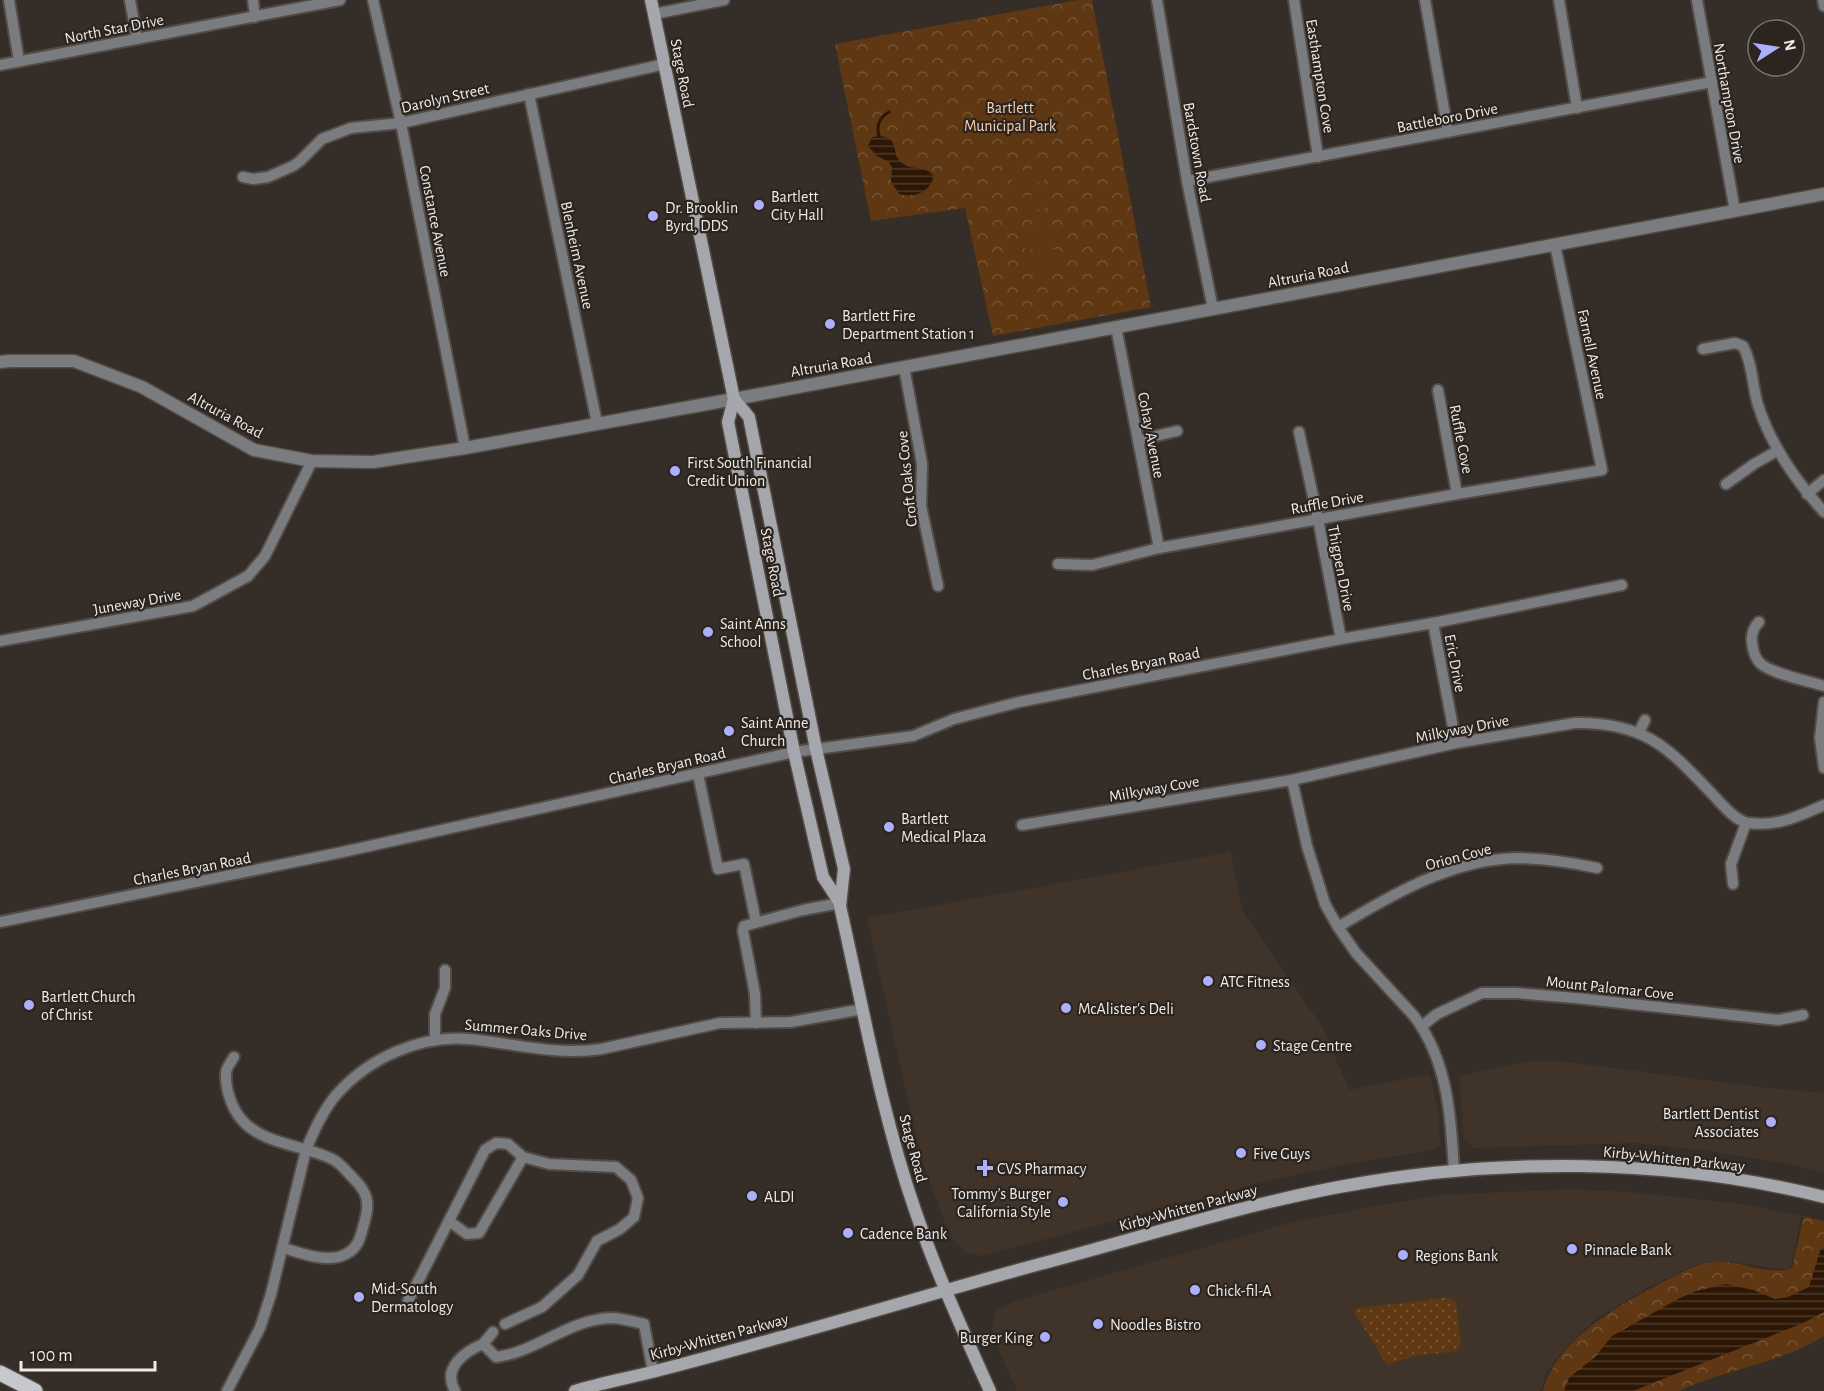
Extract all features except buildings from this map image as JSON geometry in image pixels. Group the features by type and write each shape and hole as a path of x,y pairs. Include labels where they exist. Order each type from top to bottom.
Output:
{"main road":[{"name":"Stage Road","path":"651,0 734,399 728,422 794,752 823,877 840,903"},
{"name":"Stage Road","path":"734,399 749,417 816,749 844,869 840,903 889,1121 926,1243 990,1391"},
{"path":"761,586 782,581"},
{"name":"Kirby-Whitten Parkway","path":"575,1391 774,1339 945,1289 1341,1186 1454,1171 1556,1167 1628,1169 1716,1177 1824,1197"},
{"path":"0,1372 34,1391"}],"street":[{"path":"9,0 19,61"},
{"path":"130,0 137,39"},
{"path":"253,0 255,17"},
{"name":"North Star Drive","path":"0,65 340,0"},
{"name":"Constance Avenue","path":"373,0 401,123 465,448"},
{"path":"654,14 724,0"},
{"name":"Bardstown Road","path":"1157,0 1187,181 1213,309"},
{"name":"Easthampton Cove","path":"1294,0 1318,157"},
{"path":"1425,0 1448,132"},
{"path":"1559,0 1577,108"},
{"name":"Northampton Drive","path":"1697,0 1735,211"},
{"path":"1823,0 1824,6"},
{"name":"Darolyn Street","path":"243,177 254,179 268,177 293,166 322,139 351,128 401,123 664,64"},
{"name":"Battleboro Drive","path":"1187,181 1712,82"},
{"name":"Blenheim Avenue","path":"529,93 597,423"},
{"name":"Altruria Road","path":"0,362 74,361 142,387 254,450 312,461 373,462 465,448 734,399 1824,194"},
{"name":"Farnell Avenue","path":"1555,245 1602,470"},
{"name":"Cohay Avenue","path":"1116,327 1159,548"},
{"path":"1703,349 1747,343 1758,405 1777,451 1824,512"},
{"name":"Croft Oaks Cove","path":"904,367 922,464 921,506 938,586"},
{"name":"Ruffle Cove","path":"1438,390 1457,494"},
{"path":"1138,440 1177,431"},
{"name":"Thigpen Drive","path":"1299,432 1341,639"},
{"path":"1726,484 1777,451"},
{"name":"Juneway Drive","path":"0,641 194,606 248,576 265,556 312,461"},
{"name":"Ruffle Drive","path":"1058,564 1092,565 1159,548 1602,470"},
{"path":"1808,494 1824,480"},
{"name":"Charles Bryan Road","path":"0,922 324,856 794,752 913,736 954,719 1019,702 1622,585"},
{"path":"1759,622 1751,639 1756,657 1761,664 1775,671 1824,686"},
{"name":"Eric Drive","path":"1433,623 1456,743"},
{"path":"1824,702 1820,732 1824,768"},
{"path":"1639,732 1645,720"},
{"name":"Milkyway Drive","path":"1292,780 1456,743 1575,723 1606,724 1639,732 1661,746 1681,761 1724,807 1746,824"},
{"path":"698,774 718,869 744,864 756,922"},
{"path":"1292,780 1307,846 1325,904 1356,953 1422,1026 1438,1063 1448,1096 1454,1171"},
{"name":"Milkyway Cove","path":"1022,825 1292,780"},
{"path":"1733,884 1731,864 1746,824 1780,823 1824,805"},
{"name":"Orion Cove","path":"1338,927 1384,899 1431,877 1473,864 1514,858 1561,860 1597,868"},
{"path":"756,1023 744,926 840,903"},
{"path":"435,1040 435,1014 445,988 445,970"},
{"name":"Mount Palomar Cove","path":"1422,1026 1437,1014 1482,993 1516,993 1576,998 1778,1020 1803,1015"},
{"name":"Summer Oaks Drive","path":"227,1391 260,1328 272,1294 306,1150 317,1125 328,1107 350,1082 385,1056 435,1040 466,1039 562,1051 582,1051 704,1026 734,1022 802,1021 863,1009"},
{"path":"234,1057 226,1071 235,1112 242,1121 259,1133 338,1162 362,1187 368,1199 368,1211 359,1241 356,1247 345,1255 324,1258 283,1248"},
{"path":"408,1301 485,1150 496,1143 508,1144 523,1157 549,1164 616,1167 631,1179 638,1198 634,1217 620,1229 597,1240 578,1275 542,1306 505,1324"},
{"path":"449,1221 466,1234 479,1233 523,1157"},
{"path":"483,1344 496,1357 511,1355 583,1323 612,1318 644,1324 653,1372"},
{"path":"455,1391 450,1376 454,1365 468,1350 483,1344 493,1332"}],"shaded area":[{"path":"880,136 891,140 896,155 902,163 926,170 934,175 926,190 911,195 899,194 891,181 892,167 889,162 877,156 868,146 872,137"},
{"path":"1230,852 1243,912 1323,1028 1349,1090 1430,1074 1439,1115 1440,1145 1434,1150 1275,1179 981,1256 965,1252 953,1239 925,1169 867,918"},
{"path":"1528,1061 1559,1061 1759,1087 1824,1093 1824,1173 1790,1164 1702,1150 1634,1143 1473,1148 1464,1139 1459,1076"},
{"path":"1570,1189 1629,1192 1742,1204 1801,1216 1791,1267 1785,1269 1732,1261 1710,1261 1692,1266 1649,1287 1595,1319 1560,1354 1545,1375 1541,1391 1017,1391 992,1329 995,1312 1012,1302 1293,1222 1444,1195"},
{"path":"1821,1248 1824,1248 1824,1312 1803,1323 1633,1391 1564,1391 1569,1378 1596,1356 1612,1336 1696,1291 1726,1284 1753,1290 1775,1299 1788,1297 1809,1287"}],"green space":[{"name":"Bartlett Municipal Park","path":"1078,0 1092,0 1151,307 993,336 965,208 871,221 835,44"},
{"path":"1042,167 1044,182 1013,187 1011,173"},
{"path":"1047,193 1049,207 1018,213 1015,198"},
{"path":"1054,230 1057,245 1025,250 1023,236"},
{"path":"1058,249 1060,264 1029,269 1027,255"},
{"path":"1804,1216 1824,1221 1824,1336 1771,1360 1697,1383 1679,1391 1543,1391 1550,1372 1561,1355 1592,1326 1628,1301 1680,1273 1704,1263 1720,1261 1772,1271 1792,1268"},
{"path":"1452,1297 1452,1301 1456,1301 1461,1347 1457,1348 1458,1351 1415,1356 1389,1364 1386,1363 1354,1312 1359,1308"}],"waterway":[{"path":"879,136 880,122 889,112"}],"place":[{"name":"Bartlett City Hall","path":"759,205"},
{"name":"Dr. Brooklin Byrd, DDS","path":"653,216"},
{"name":"Bartlett Fire Department Station 1","path":"830,324"},
{"name":"First South Financial Credit Union","path":"675,471"},
{"name":"Saint Anns School","path":"708,632"},
{"name":"Saint Anne Church","path":"729,731"},
{"name":"Bartlett Medical Plaza","path":"889,827"},
{"name":"ATC Fitness","path":"1208,981"},
{"name":"Bartlett Church of Christ","path":"29,1005"},
{"name":"McAlister's Deli","path":"1066,1008"},
{"name":"Stage Centre","path":"1261,1045"},
{"name":"Bartlett Dentist Associates","path":"1771,1122"},
{"name":"Five Guys","path":"1241,1153"},
{"name":"CVS Pharmacy","path":"985,1168"},
{"name":"ALDI","path":"752,1196"},
{"name":"Tommy’s Burger California Style","path":"1063,1202"},
{"name":"Cadence Bank","path":"848,1233"},
{"name":"Pinnacle Bank","path":"1572,1249"},
{"name":"Regions Bank","path":"1403,1255"},
{"name":"Chick-fil-A","path":"1195,1290"},
{"name":"Mid-South Dermatology","path":"359,1297"},
{"name":"Noodles Bistro","path":"1098,1324"},
{"name":"Burger King","path":"1045,1337"}]}
